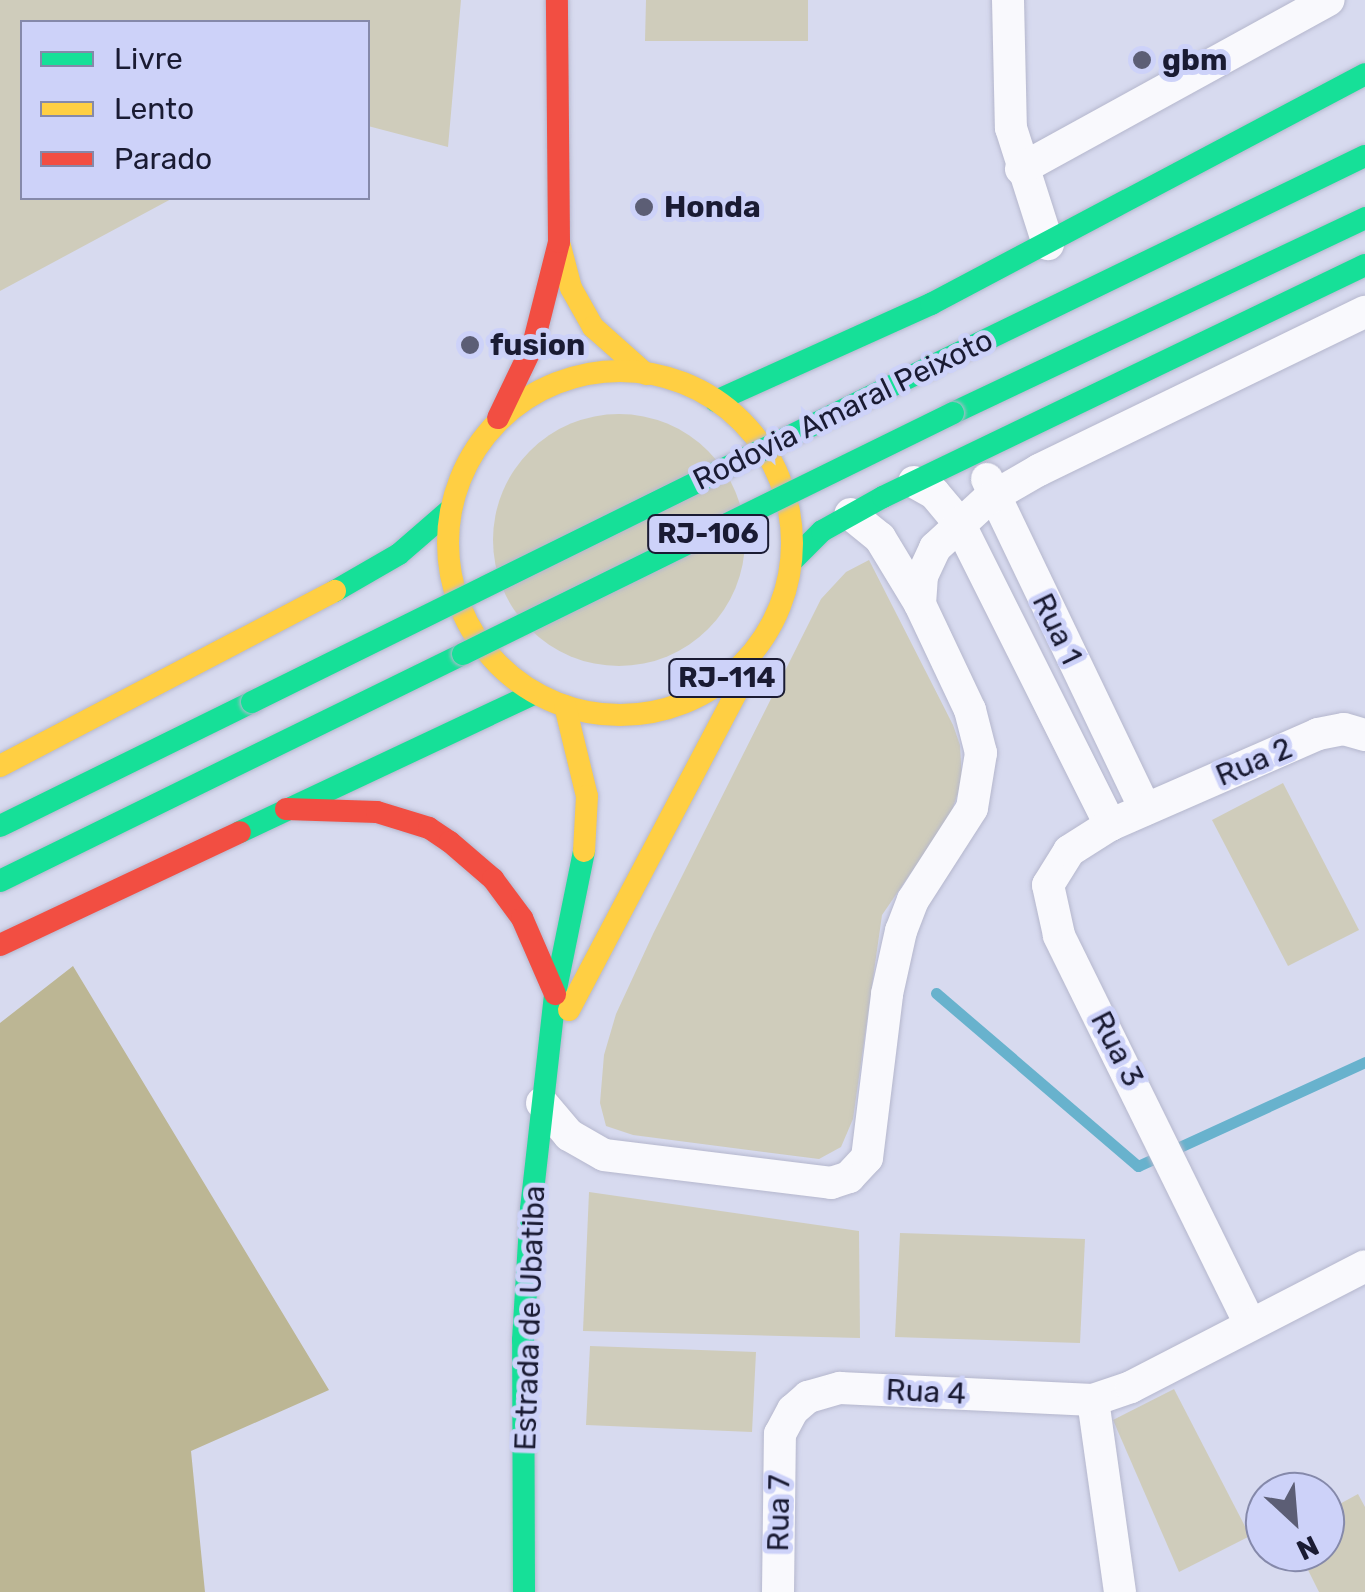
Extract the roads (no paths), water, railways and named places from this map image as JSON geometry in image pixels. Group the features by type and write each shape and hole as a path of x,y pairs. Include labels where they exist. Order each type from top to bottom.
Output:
{"main road":[{"name":"RJ-114","path":"558,0 559,242 571,288 593,327 646,374"},
{"path":"716,401 796,368 1048,244 1365,74"},
{"name":"Rodovia Amaral Peixoto","path":"0,826 930,366 1365,156"},
{"name":"Rodovia Amaral Peixoto","path":"0,881 953,414 1365,218"},
{"name":"RJ-114","path":"490,431 540,391 569,380 615,372 646,374 716,401 754,433 773,462 786,493 792,561 786,589 769,630 724,680 680,704 631,715 566,706 535,693 497,663 469,627 450,570 451,509 473,455 490,431 533,345 559,242"},
{"path":"792,561 822,532 850,514 1365,265"},
{"path":"0,766 353,582 399,554 451,509"},
{"name":"Estrada de Ubatiba","path":"550,1045 769,630"},
{"path":"0,945 535,693"},
{"name":"Estrada de Ubatiba","path":"524,1592 524,1340 542,1103 554,994 578,892 587,796 566,706"},
{"path":"286,809 377,812 429,828 450,842 493,880 522,918 554,994"}],"street":[{"path":"1008,0 1011,128 1048,244"},
{"path":"1022,169 1330,0"},
{"path":"920,604 927,562 959,524 993,496 1365,312"},
{"name":"Rua 1","path":"989,445 985,464 993,496 1145,809"},
{"name":"Rua 1","path":"914,482 934,493 959,524 1110,825"},
{"path":"542,1103 569,1135 604,1155 810,1182 831,1183 860,1168 870,1143 888,994 900,931 913,900 972,808 980,768 976,724 920,604 880,538 850,514"},
{"name":"Rua 2","path":"1145,809 1318,734 1344,729 1365,735"},
{"name":"Rua 3","path":"1145,809 1069,851 1048,885 1050,908 1059,935 1250,1324"},
{"path":"1120,1592 1093,1400 1131,1388 1365,1266"},
{"name":"Rua 4","path":"780,1434 793,1410 808,1397 840,1388 1093,1400"},
{"name":"Rua 7","path":"778,1592 780,1434"}],"waterway":[{"path":"936,993 1138,1166 1365,1062"}],"place":[{"name":"gbm","path":"1142,60"},
{"name":"Honda","path":"644,207"},
{"name":"fusion","path":"470,345"}]}
